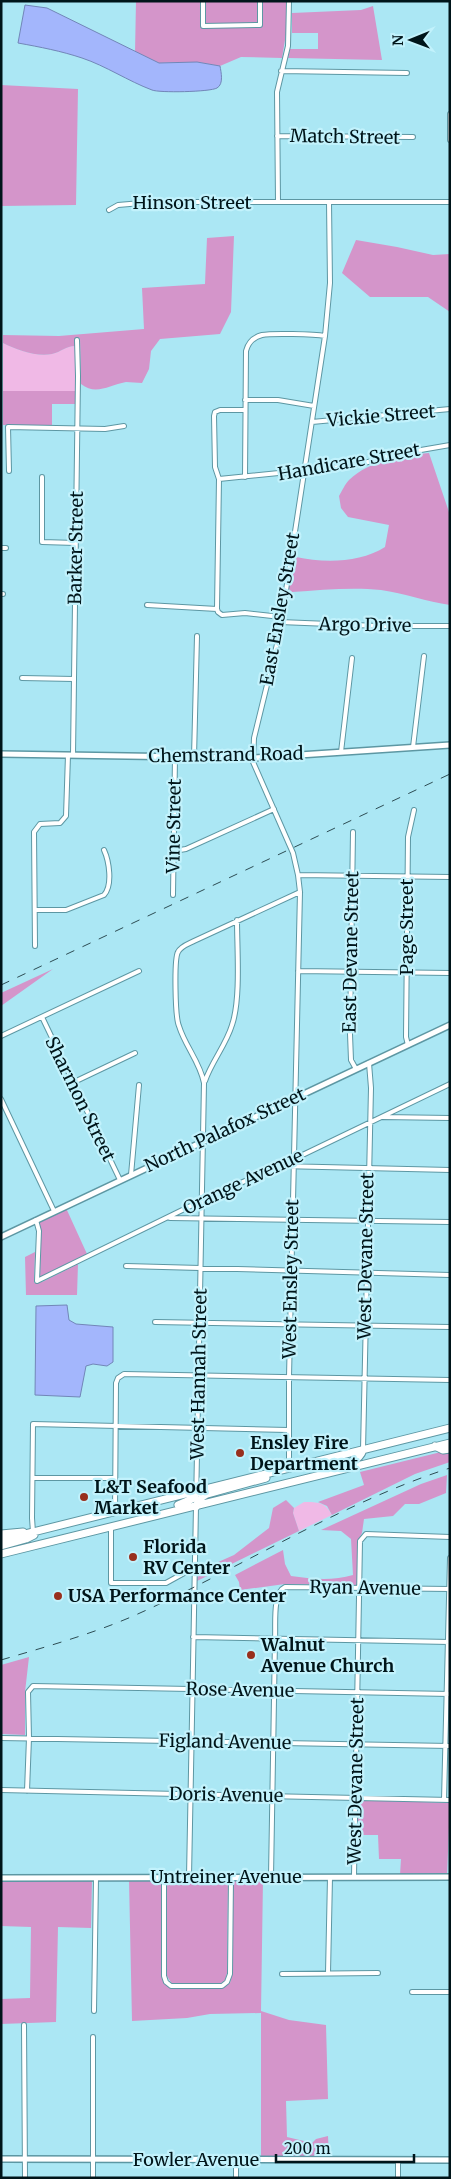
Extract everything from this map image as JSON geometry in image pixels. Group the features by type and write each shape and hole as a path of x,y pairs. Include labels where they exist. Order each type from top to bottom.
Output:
{"highway":[{"path":"1,1540 450,1428"},
{"path":"1,1554 450,1443"},
{"path":"435,1446 443,1450 450,1449"},
{"path":"304,1479 320,1470 355,1461 363,1450"},
{"path":"197,1506 202,1497 207,1494 259,1481 279,1471"},
{"path":"111,1527 134,1516 187,1503 192,1500 197,1492"},
{"path":"1,1546 26,1539 43,1530"},
{"path":"1,1534 33,1532"}],"street":[{"path":"203,1 204,26 260,25 260,1"},
{"path":"278,202 277,92 288,46 289,1"},
{"path":"281,71 407,73"},
{"path":"450,114 450,140"},
{"name":"Match Street","path":"277,136 413,138"},
{"name":"East Ensley Street","path":"295,1098 300,892 298,875 293,853 254,768 253,758 254,738 266,681 276,649 281,620 324,336 330,283 329,202"},
{"name":"Hinson Street","path":"109,210 113,206 134,203 450,202"},
{"path":"245,478 244,410 246,351 252,340 268,334 324,336"},
{"name":"Barker Street","path":"34,910 34,832 40,824 60,823 66,816 74,679 77,340"},
{"name":"Vickie Street","path":"245,400 278,400 314,406"},
{"name":"Vickie Street","path":"312,422 450,409"},
{"path":"217,609 218,477 214,467 214,416 220,410 244,410"},
{"path":"9,471 8,427 105,429 124,426"},
{"name":"Handicare Street","path":"218,477 245,478 304,472 368,462 386,456 450,445"},
{"path":"42,477 42,542 76,543"},
{"name":"Argo Drive","path":"147,605 217,609 222,615 245,613 281,620 378,626 450,626"},
{"path":"194,757 197,636"},
{"path":"413,747 424,656"},
{"path":"341,752 352,658"},
{"path":"22,678 74,679"},
{"name":"Chemstrand Road","path":"1,754 253,758 450,744"},
{"name":"Vine Street","path":"173,895 175,756"},
{"path":"174,851 186,849 274,809"},
{"name":"Page Street","path":"408,1045 406,1036 408,837 414,810"},
{"name":"East Devane Street","path":"353,832 350,1056 356,1069"},
{"path":"35,946 34,910 66,910 104,895 108,881 108,858 104,850"},
{"path":"298,875 450,877"},
{"path":"204,1083 201,1070 184,1037 177,1018 176,958 178,951 237,920 300,892"},
{"path":"204,1083 214,1059 231,1030 235,1013 237,920"},
{"path":"298,971 450,973"},
{"path":"1,1036 139,972"},
{"name":"Sharmon Street","path":"42,1017 120,1180"},
{"name":"North Palafox Street","path":"1,1237 450,1025"},
{"path":"72,1083 135,1053"},
{"name":"West Devane Street","path":"363,1450 370,1122 368,1063"},
{"name":"West Hannah Street","path":"189,1877 203,1218 204,1083"},
{"name":"Orange Avenue","path":"36,1220 38,1231 37,1281 203,1200 450,1084"},
{"path":"130,1175 139,1085"},
{"name":"West Ensley Street","path":"289,1469 288,1430 295,1098"},
{"path":"1,1099 54,1211"},
{"path":"381,1117 450,1118"},
{"path":"277,1166 450,1170"},
{"path":"168,1218 450,1222"},
{"path":"126,1266 450,1275"},
{"path":"155,1322 450,1327"},
{"path":"116,1512 116,1383 120,1376 135,1373 450,1380"},
{"path":"33,1532 33,1424 288,1430"},
{"path":"32,1478 115,1478"},
{"path":"111,1527 111,1583 166,1583 195,1567"},
{"name":"West Devane Street","path":"354,1876 360,1541 366,1534 450,1537"},
{"path":"444,1800 448,1746 450,1558"},
{"name":"Ryan Avenue","path":"275,1639 277,1601 281,1589 285,1587 450,1589"},
{"path":"193,1637 449,1642"},
{"path":"271,1877 275,1743 275,1639"},
{"name":"Rose Avenue","path":"29,1738 28,1692 30,1688 275,1690 449,1694"},
{"name":"Figland Avenue","path":"1,1738 448,1746"},
{"path":"27,1791 29,1738"},
{"name":"Doris Avenue","path":"1,1790 450,1800"},
{"path":"164,1878 164,1976 166,1982 171,1986 222,1986 227,1982 230,1974 231,1877"},
{"path":"328,1973 330,1877"},
{"name":"Untreiner Avenue","path":"1,1878 450,1877"},
{"path":"94,2011 96,1878"},
{"path":"282,1974 378,1973"},
{"path":"412,1992 450,1992"},
{"path":"24,2025 25,2178"},
{"path":"93,2037 93,2178"},
{"name":"Fowler Avenue","path":"1,2159 450,2160"},
{"path":"236,2160 236,2178"},
{"path":"398,2160 398,2178"}],"shaded area":[{"path":"136,1 287,1 286,34 282,58 241,57 220,66 197,62 159,63 135,53"},
{"path":"373,6 382,60 288,58 290,49 318,49 318,33 292,33 292,13 361,10"},
{"path":"1,85 78,89 76,205 2,206"},
{"path":"234,236 231,312 220,334 160,339 151,351 149,369 142,383 126,382 103,389 92,389 81,384 80,338 75,338 75,346 46,355 27,352 3,343 3,335 59,336 144,329 142,288 205,284 207,238"},
{"path":"356,240 433,255 450,254 450,312 428,297 370,297 342,273"},
{"path":"3,343 40,355 52,354 75,346 75,391 3,391"},
{"path":"3,391 75,391 75,404 52,404 52,425 3,425"},
{"path":"429,453 450,515 450,605 381,590 348,589 292,592 288,588 296,557 330,561 353,559 385,547 389,525 348,517 341,508 339,496 349,480 357,473 376,463"},
{"path":"53,969 1,1006 1,993"},
{"path":"66,1208 87,1254 40,1278 41,1231 39,1221"},
{"path":"35,1252 34,1283 42,1282 78,1264 77,1295 26,1295 25,1257"},
{"path":"449,1450 450,1462 415,1474 332,1515 327,1506 318,1502 364,1485 360,1472"},
{"path":"447,1475 446,1493 419,1504 405,1504 393,1516 364,1519 362,1533 358,1541 357,1585 285,1584 240,1590 239,1582 235,1575 283,1550 285,1564 291,1576 322,1579 353,1575 351,1539 341,1531 321,1530 421,1484"},
{"path":"286,1500 294,1508 293,1513 299,1531 197,1581 198,1571 234,1555 269,1528 273,1508"},
{"path":"304,1502 324,1505 332,1515 299,1531 293,1513 294,1508"},
{"path":"29,1657 25,1692 25,1735 1,1734 1,1665"},
{"path":"358,1800 450,1803 447,1875 400,1875 401,1859 379,1859 378,1835 358,1835"},
{"path":"228,1879 227,1973 225,1981 221,1983 172,1984 167,1976 167,1880"},
{"path":"233,1879 263,1879 261,2011 289,2020 326,2025 328,2099 286,2101 287,2137 312,2143 316,2139 328,2136 329,2157 261,2158 261,2013 210,2014 187,2018 132,2021 129,1880 162,1880 162,1976 165,1984 171,1988 222,1988 230,1983 232,1974"},
{"path":"1,1880 92,1880 91,1928 58,1927 56,2022 1,2024 1,1999 30,1998 31,1927 1,1926"}],"water":[{"path":"25,5 47,8 159,63 197,62 220,66 221,84 217,88 205,90 174,92 152,90 82,58 18,43"},
{"path":"67,1305 69,1320 76,1324 113,1327 113,1362 107,1366 93,1364 86,1366 80,1397 35,1395 36,1306"}],"railway":[{"path":"1,985 450,774"},
{"path":"1,1660 83,1635 131,1617 171,1599 368,1500 450,1468"}],"place":[{"name":"Ensley Fire Department","path":"240,1453"},
{"name":"L&T Seafood Market","path":"84,1497"},
{"name":"Florida RV Center","path":"133,1557"},
{"name":"USA Performance Center","path":"58,1596"},
{"name":"Walnut Avenue Church","path":"251,1655"}]}
